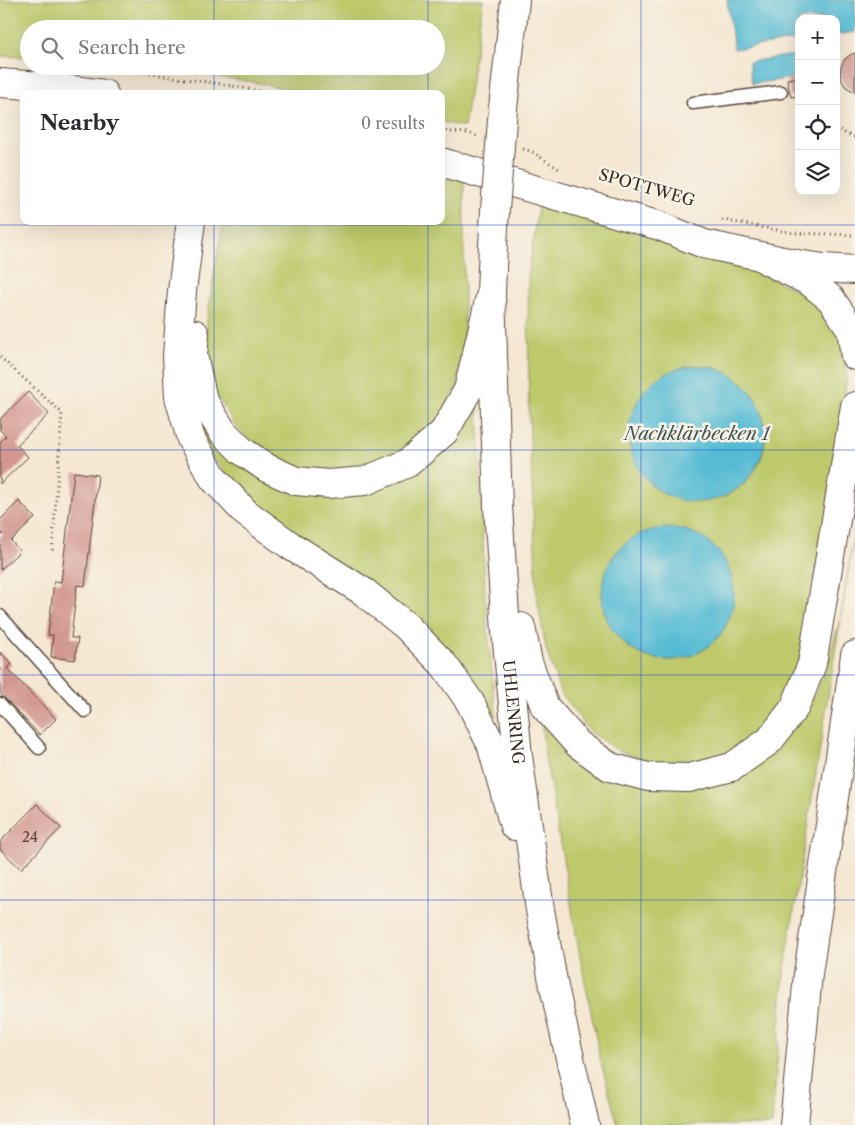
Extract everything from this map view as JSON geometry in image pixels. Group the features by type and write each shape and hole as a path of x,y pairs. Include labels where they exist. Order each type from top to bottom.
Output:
{"main road":[{"path":"207,225 197,290 194,355 204,400 223,432 242,451 267,468 296,481 329,484 365,481 408,463 444,432 468,390 491,293 494,210 515,0"},
{"path":"0,83 72,90"},
{"path":"445,163 660,226 704,244 806,266 855,270"},
{"path":"190,225 182,291 177,356 179,397 192,439 214,479 246,513 290,546 364,592 406,626 444,666 470,702 491,744 534,900 540,910"},
{"path":"660,226 768,244 826,251 855,252"},
{"path":"765,258 810,282 831,299 851,330 855,356"},
{"name":"UHLENRING","path":"491,293 498,506 506,632 518,756 540,910 556,996 585,1125"},
{"path":"498,506 528,662 545,707 578,744 610,766 648,777 689,778 732,767 769,741 795,707 812,664 855,406"},
{"path":"794,1125 808,974 855,655"}],"lane":[{"path":"693,103 781,92"},
{"path":"0,616 85,711"},
{"path":"0,704 39,748"}],"path":[{"path":"156,75 253,90"},
{"path":"840,129 855,137"},
{"path":"445,131 467,133 485,138"},
{"path":"522,149 531,151 563,172"},
{"path":"718,220 794,233 855,235"},
{"path":"0,357 62,413 52,554"}],"green space":[{"path":"0,0 483,0 464,127 445,123 445,90 292,90 206,75 445,75 445,20 20,20 20,57 0,56"},
{"path":"445,175 464,179 464,343 457,388 436,422 401,456 361,470 327,473 300,468 278,459 252,443 234,424 214,390 209,361 207,321 223,225 445,225"},
{"path":"539,200 709,252 804,293 825,310 842,338 847,374 833,502 816,613 786,699 762,732 728,756 686,765 652,763 617,750 589,731 560,692 546,649 537,597 529,416 528,277","holes":["700,366 715,368 743,383 753,395 761,410 765,425 765,441 762,456 755,470 745,483 732,493 671,497 657,490 646,479 684,367","628,541 673,660 658,659 634,651 619,638 605,614 602,595 603,584 610,561"]},
{"path":"190,398 206,427 354,494 402,481 433,458 462,432 478,402 485,597 496,717 454,657 252,507 211,455"},
{"path":"841,617 784,974 772,1125 618,1125 601,1063 580,956 545,756 541,721 691,789 806,713 825,672"}],"water":[{"path":"727,0 855,0 855,32 840,34 840,15 795,15 795,41 734,49"},
{"path":"795,55 795,78 752,84 749,62"},
{"name":"Nachklärbecken 1","path":"697,366 723,371 745,386 760,408 765,434 760,460 745,482 723,497 697,502 671,497 649,482 634,460 629,434 634,408 649,386 671,371"},
{"path":"668,528 681,529 693,533 715,547 729,569 733,581 733,607 729,619 715,641 693,655 681,659 668,660 655,659 643,655 621,641 607,619 603,607 602,594 603,581 607,569 621,547 643,533 655,529"}],"building":[{"path":"855,53 855,92 846,87 840,74 844,60"},
{"path":"795,78 795,96 791,97 787,79"},
{"path":"28,392 49,414 17,445 28,457 0,484 0,442 6,436 0,430 0,419"},
{"path":"74,472 98,475 85,586 77,585 71,638 78,638 75,660 51,657 53,635 48,635 54,581 61,582"},
{"path":"19,501 35,518 11,541 20,551 0,570 0,537 3,534 0,530 0,520"},
{"path":"0,652 12,664 7,668 56,719 40,735 0,693"},
{"path":"37,804 61,828 21,869 0,849 0,842"}]}
